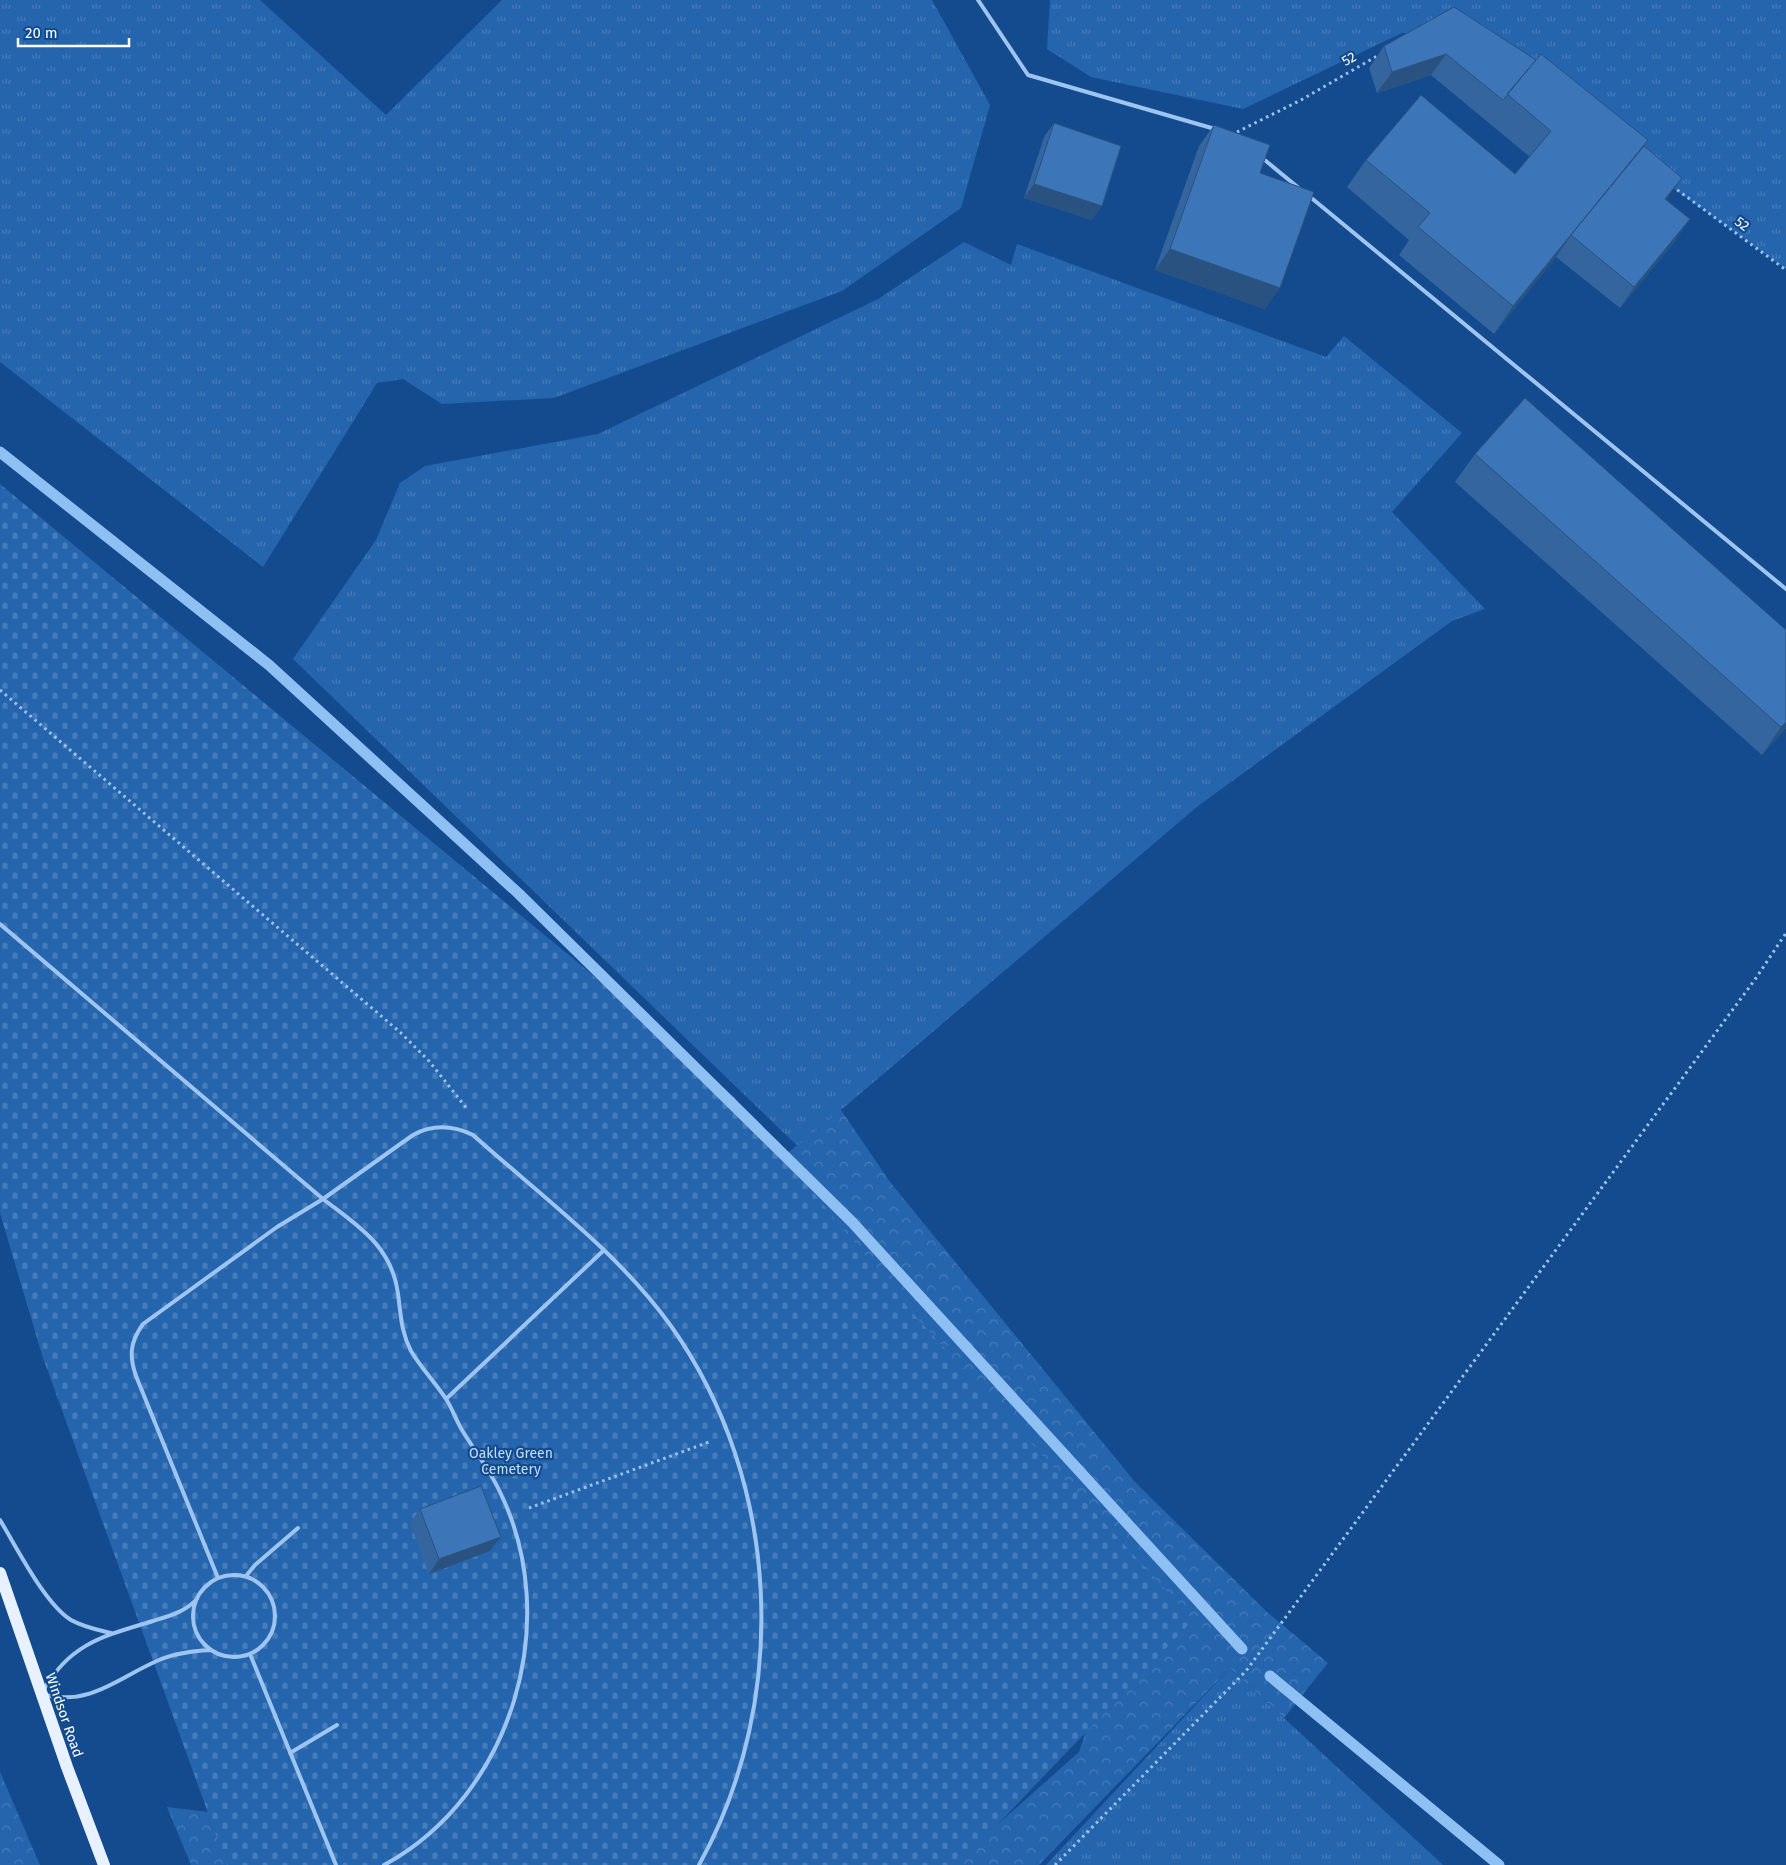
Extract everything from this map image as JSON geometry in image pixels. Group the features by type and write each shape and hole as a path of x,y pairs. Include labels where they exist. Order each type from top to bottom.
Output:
{"main road":[{"name":"Windsor Road","path":"0,1573 104,1865"}],"lane":[{"path":"978,0 1028,75 1233,134"},
{"path":"1256,153 1786,589"},
{"path":"0,924 323,1200 370,1236 381,1248 395,1280 400,1321 410,1350 446,1400 456,1420 500,1490 510,1515 525,1572 528,1623 521,1673 511,1709 494,1750 466,1795 432,1832 398,1858 384,1865"},
{"path":"218,1578 136,1376 130,1356 132,1344 143,1324 277,1227 323,1200 412,1136 423,1130 447,1126 473,1135 603,1251 670,1325 703,1377 730,1435 746,1492 756,1544 762,1602 761,1655 752,1715 739,1773 718,1830 699,1865"},
{"path":"446,1400 603,1251"},
{"path":"0,1520 58,1609 71,1619 84,1625 113,1634"},
{"path":"246,1576 255,1564 298,1528"},
{"path":"236,1575 246,1576 257,1581 267,1590 275,1613 274,1626 269,1638 261,1648 250,1654 237,1657 223,1656 211,1650 200,1639 195,1627 193,1612 197,1599 205,1587 218,1578 236,1575"},
{"path":"197,1599 177,1613 87,1644 73,1653 50,1679 42,1694 58,1698 94,1694 161,1659 192,1651 211,1650"},
{"path":"250,1654 336,1865"},
{"path":"290,1753 314,1741 337,1725"}],"path":[{"name":"52","path":"1233,134 1301,100 1386,51"},
{"name":"52","path":"1667,182 1786,270"},
{"path":"0,690 400,1033 429,1061 471,1114"},
{"path":"1054,1865 1246,1671 1756,978 1786,933"},
{"path":"510,1515 730,1435"}],"green space":[{"path":"0,0 260,0 386,115 502,0 932,0 990,105 961,208 842,291 554,398 442,404 403,379 377,383 263,567 0,362"},
{"path":"1050,0 1786,0 1786,269 1458,34 1402,33 1243,109 1091,77 1047,49"},
{"path":"964,242 1011,265 1017,244 1326,357 1344,336 1462,433 1392,512 1485,609 1452,621 1198,806 841,1110 815,1163 293,659 376,540 400,483 425,466 598,434 878,299"},
{"name":"Oakley Green Cemetery","path":"0,484 576,961 734,1097 916,1317 1193,1620 959,1865 227,1865 42,1355 0,1213"},
{"path":"841,1110 890,1182 1135,1482 1267,1612 1328,1663 1284,1718 1230,1668 1039,1865 952,1865 1079,1752 1106,1670 734,1196"},
{"path":"1230,1668 1443,1865 1046,1865"},
{"path":"0,1772 40,1865 0,1865"},
{"path":"167,1807 274,1820 292,1865 191,1865"}],"building":[{"path":"1454,7 1536,60 1503,100 1446,54 1392,72 1384,46"},
{"path":"1541,54 1648,140 1513,306 1418,227 1430,213 1366,160 1421,95 1515,174 1551,131 1507,94"},
{"path":"1054,123 1121,146 1102,206 1034,184"},
{"path":"1214,125 1270,145 1260,173 1314,192 1280,288 1170,249"},
{"path":"1644,146 1682,178 1665,199 1690,219 1634,287 1571,235"},
{"path":"1525,398 1786,630 1786,722 1781,727 1475,454"},
{"path":"481,1486 501,1537 439,1559 420,1509"}],"waterway":[{"path":"0,452 269,665 518,893 852,1222 1242,1649"},
{"path":"1270,1676 1499,1865"}]}
